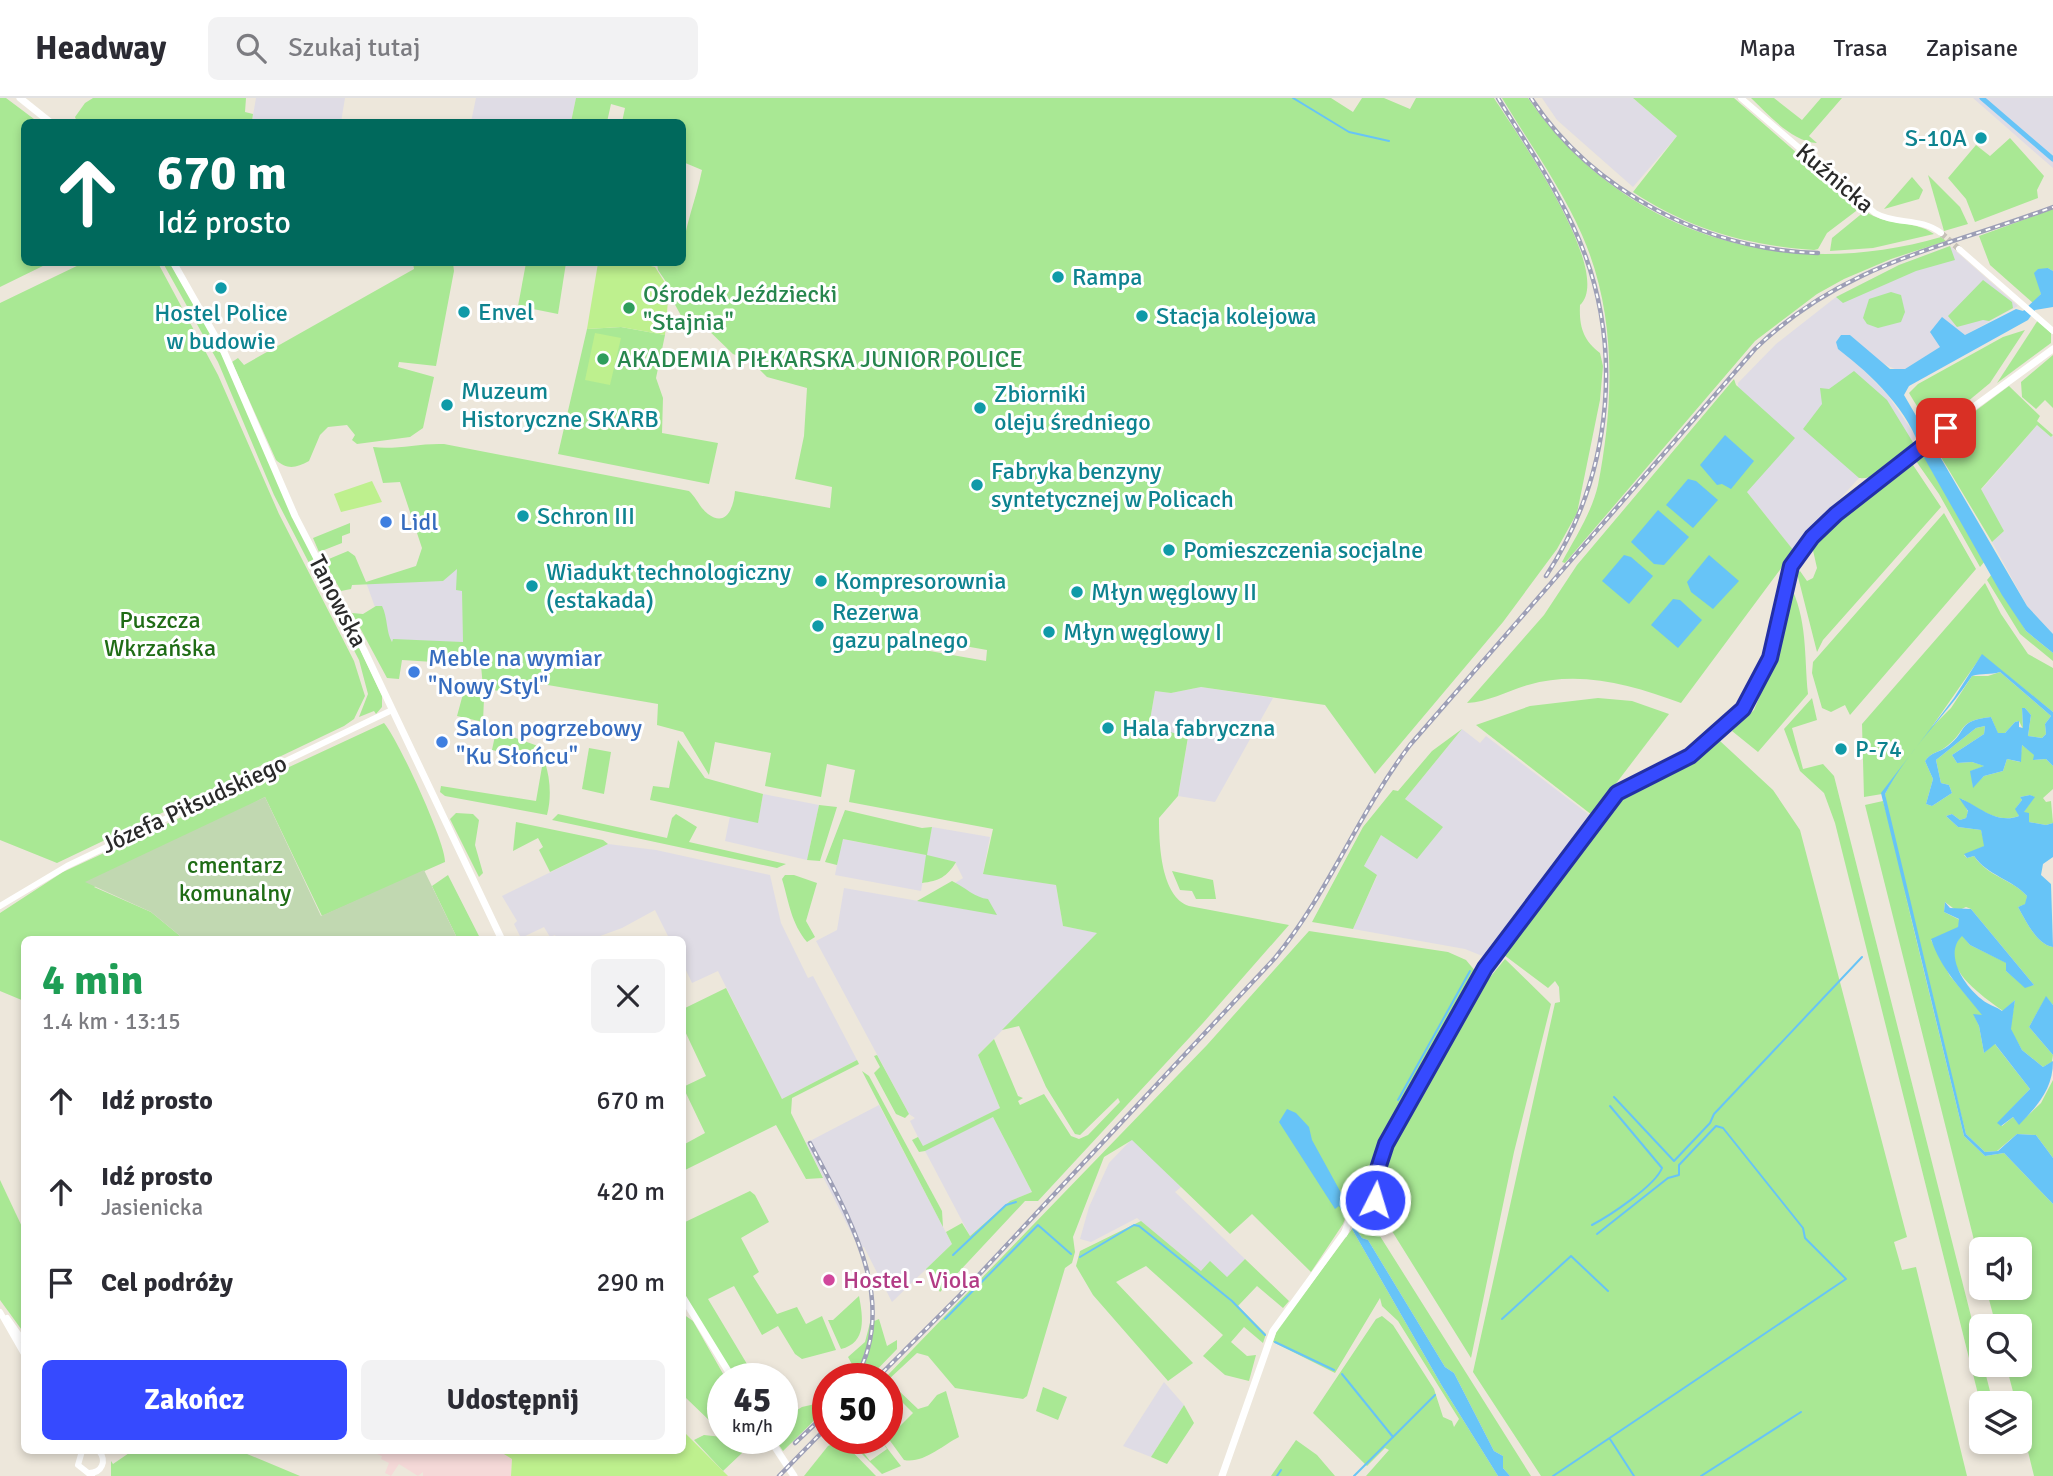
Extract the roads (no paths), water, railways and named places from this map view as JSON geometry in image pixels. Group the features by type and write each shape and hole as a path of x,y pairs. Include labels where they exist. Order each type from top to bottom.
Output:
{"main road":[{"path":"20,98 46,119"},
{"name":"Tanowska","path":"175,266 224,352 295,516 500,936"},
{"path":"2011,379 2053,346"},
{"path":"1344,1234 1354,1203 1353,1192 1362,1186 1382,1152 1481,974 1617,793 1690,756 1743,709 1770,658 1791,566 1825,524 2053,346"},
{"path":"1222,1476 1273,1331 1344,1234 1364,1209 1374,1203 1373,1184 1382,1152"},
{"path":"1362,1186 1374,1191"},
{"path":"1354,1203 1364,1209"},
{"path":"686,1303 723,1363"},
{"path":"780,1454 794,1476"}],"street":[{"name":"Kuźnicka","path":"1741,98 1874,213 1882,217 1924,223 1941,233"},
{"path":"1959,249 2053,331"},
{"name":"Józefa Piłsudskiego","path":"0,906 66,866 392,710"},
{"path":"0,1310 21,1338"},
{"path":"0,1310 21,1348"},
{"path":"80,1454 79,1466 90,1475 101,1472 103,1459 100,1454"}],"water":[{"path":"2048,268 2053,271 2053,307 2035,310 2028,320 1909,386 1904,395 2027,606 2053,634 2053,653 2026,631 2002,595 1899,409 1877,382 1838,349 1836,342 1841,335 1850,335 1890,369 1905,369 1940,347 1930,332 1942,317 1965,335 2016,309 2023,311 2041,294 2034,273 2038,269"},
{"path":"1725,435 1754,461 1731,489 1722,484 1717,485 1700,465"},
{"path":"1688,479 1696,481 1718,500 1693,528 1666,505"},
{"path":"1658,510 1689,537 1664,565 1654,564 1631,542"},
{"path":"1624,555 1631,557 1653,576 1629,604 1602,581"},
{"path":"1709,555 1739,581 1713,609 1691,592 1687,582"},
{"path":"1673,599 1680,600 1702,620 1678,648 1651,625"},
{"path":"1982,654 2053,712 2053,766 2046,759 2033,760 2034,755 2022,745 2021,762 2007,759 2003,771 1984,776 1973,788 1970,771 1984,766 1972,762 1957,763 1952,755 1984,734 1985,726 1976,728 1936,760 1941,783 1949,785 1952,793 1932,806 1926,804 1933,779 1925,761 1930,755 1948,746 1972,721 1991,717 1998,733 2005,733 2015,722 2019,721 2019,727 2023,728 2022,708 2025,708 2031,715 2028,736 2042,738 2046,734 2045,724 2051,716 2000,672 1976,675 1972,676 1916,748 1885,794 1966,1134 1985,1152 1998,1151 2017,1134 2036,1135 2053,1158 2053,1204 2004,1153 1985,1156 1964,1136 1881,793 1954,698"},
{"path":"2020,797 2035,797 2024,812 2029,813 2029,822 2046,825 2053,823 2053,857 2043,864 2041,875 2051,884 2053,947 2037,937 2018,907 2025,904 2027,896 1986,868 1974,856 1967,858 1964,854 1984,846 1981,830 1958,827 1946,816 1952,814 1960,820 1966,818 1968,811 1959,798 1995,816 2019,816 2015,809 2022,800"},
{"path":"1945,902 1950,908 1971,909 2034,985 2025,988 2006,971 2006,963 1970,945 1962,936 1957,944 1956,962 1965,982 1979,997 2002,1011 2015,1000 2011,1029 2022,1050 2043,1067 2053,1061 2047,1088 2019,1125 2013,1117 2001,1126 1997,1123 2030,1089 1995,1044 1984,1053 1979,1026 1973,1014 1982,1015 1946,969 1931,939 1958,927 1959,919 1944,912"},
{"path":"2046,996 2053,1005 2053,1055 2029,1027"},
{"path":"1287,1109 1296,1113 1309,1127 1312,1140 1345,1200 1342,1204 1347,1213 1345,1216 1339,1206 1335,1209 1279,1122"},
{"path":"1354,1226 1362,1238 1368,1240 1445,1367 1454,1373 1494,1451 1503,1456 1503,1468 1510,1476 1498,1476 1442,1386 1352,1229"}],"waterway":[{"path":"1293,98 1349,132 1389,141"},
{"path":"1982,98 2053,159"},
{"path":"1614,1097 1674,1161 1710,1123 1714,1114 1862,957"},
{"path":"1398,1100 1470,971"},
{"path":"1592,1225 1641,1192 1662,1168 1610,1106"},
{"path":"1553,1476 1846,1279 1805,1238 1803,1228 1723,1128 1716,1126 1679,1165 1679,1175 1668,1178 1597,1234"},
{"path":"953,1255 1006,1205 1016,1202"},
{"path":"945,1319 1038,1225 1071,1254"},
{"path":"1080,1257 1134,1225 1139,1226 1232,1301 1265,1335"},
{"path":"1502,1319 1571,1256 1608,1291"},
{"path":"1275,1342 1334,1370"},
{"path":"1342,1374 1393,1437"},
{"path":"1354,1476 1435,1395"},
{"path":"1701,1476 1801,1412"},
{"path":"1610,1439 1634,1476"},
{"path":"1277,1476 1281,1470"}],"tunnel":[{"path":"1941,233 1959,249"}],"railway":[{"path":"1498,98 1547,177 1573,226 1590,269 1601,314 1606,359 1605,404 1598,449 1586,493 1569,536 1546,576"},
{"path":"1531,98 1557,132 1586,161 1620,188 1656,210 1735,241 1818,253"},
{"path":"892,1363 960,1295 1275,958 1312,906 1375,797 1410,745 1755,349 1789,320 1824,296 1860,277 1934,247 2053,207"},
{"path":"810,1143 853,1228 864,1258 871,1289 873,1319 868,1349 862,1363"},
{"path":"798,1440 812,1427"},
{"path":"779,1476 812,1442"}],"place":[{"name":"S-10A","path":"1981,138"},
{"name":"Rampa","path":"1058,277"},
{"name":"Hostel Police w budowie","path":"221,288"},
{"name":"Ośrodek Jeździecki \"Stajnia\"","path":"629,308"},
{"name":"Envel","path":"464,312"},
{"name":"Stacja kolejowa","path":"1142,316"},
{"name":"AKADEMIA PIŁKARSKA JUNIOR POLICE","path":"603,359"},
{"name":"Muzeum Historyczne SKARB","path":"447,405"},
{"name":"Zbiorniki oleju średniego","path":"980,408"},
{"name":"Fabryka benzyny syntetycznej w Policach","path":"977,485"},
{"name":"Schron III","path":"523,516"},
{"name":"Lidl","path":"386,522"},
{"name":"Pomieszczenia socjalne","path":"1169,550"},
{"name":"Kompresorownia","path":"821,581"},
{"name":"Wiadukt technologiczny (estakada)","path":"532,586"},
{"name":"Młyn węglowy II","path":"1077,592"},
{"name":"Rezerwa gazu palnego","path":"818,626"},
{"name":"Młyn węglowy I","path":"1049,632"},
{"name":"Meble na wymiar \"Nowy Styl\"","path":"414,672"},
{"name":"Hala fabryczna","path":"1108,728"},
{"name":"Salon pogrzebowy \"Ku Słońcu\"","path":"442,742"},
{"name":"P-74","path":"1841,749"},
{"name":"Hostel - Viola","path":"829,1280"}],"park label":[{"name":"Puszcza Wkrzańska","path":"160,634"},
{"name":"cmentarz komunalny","path":"235,879"}]}
